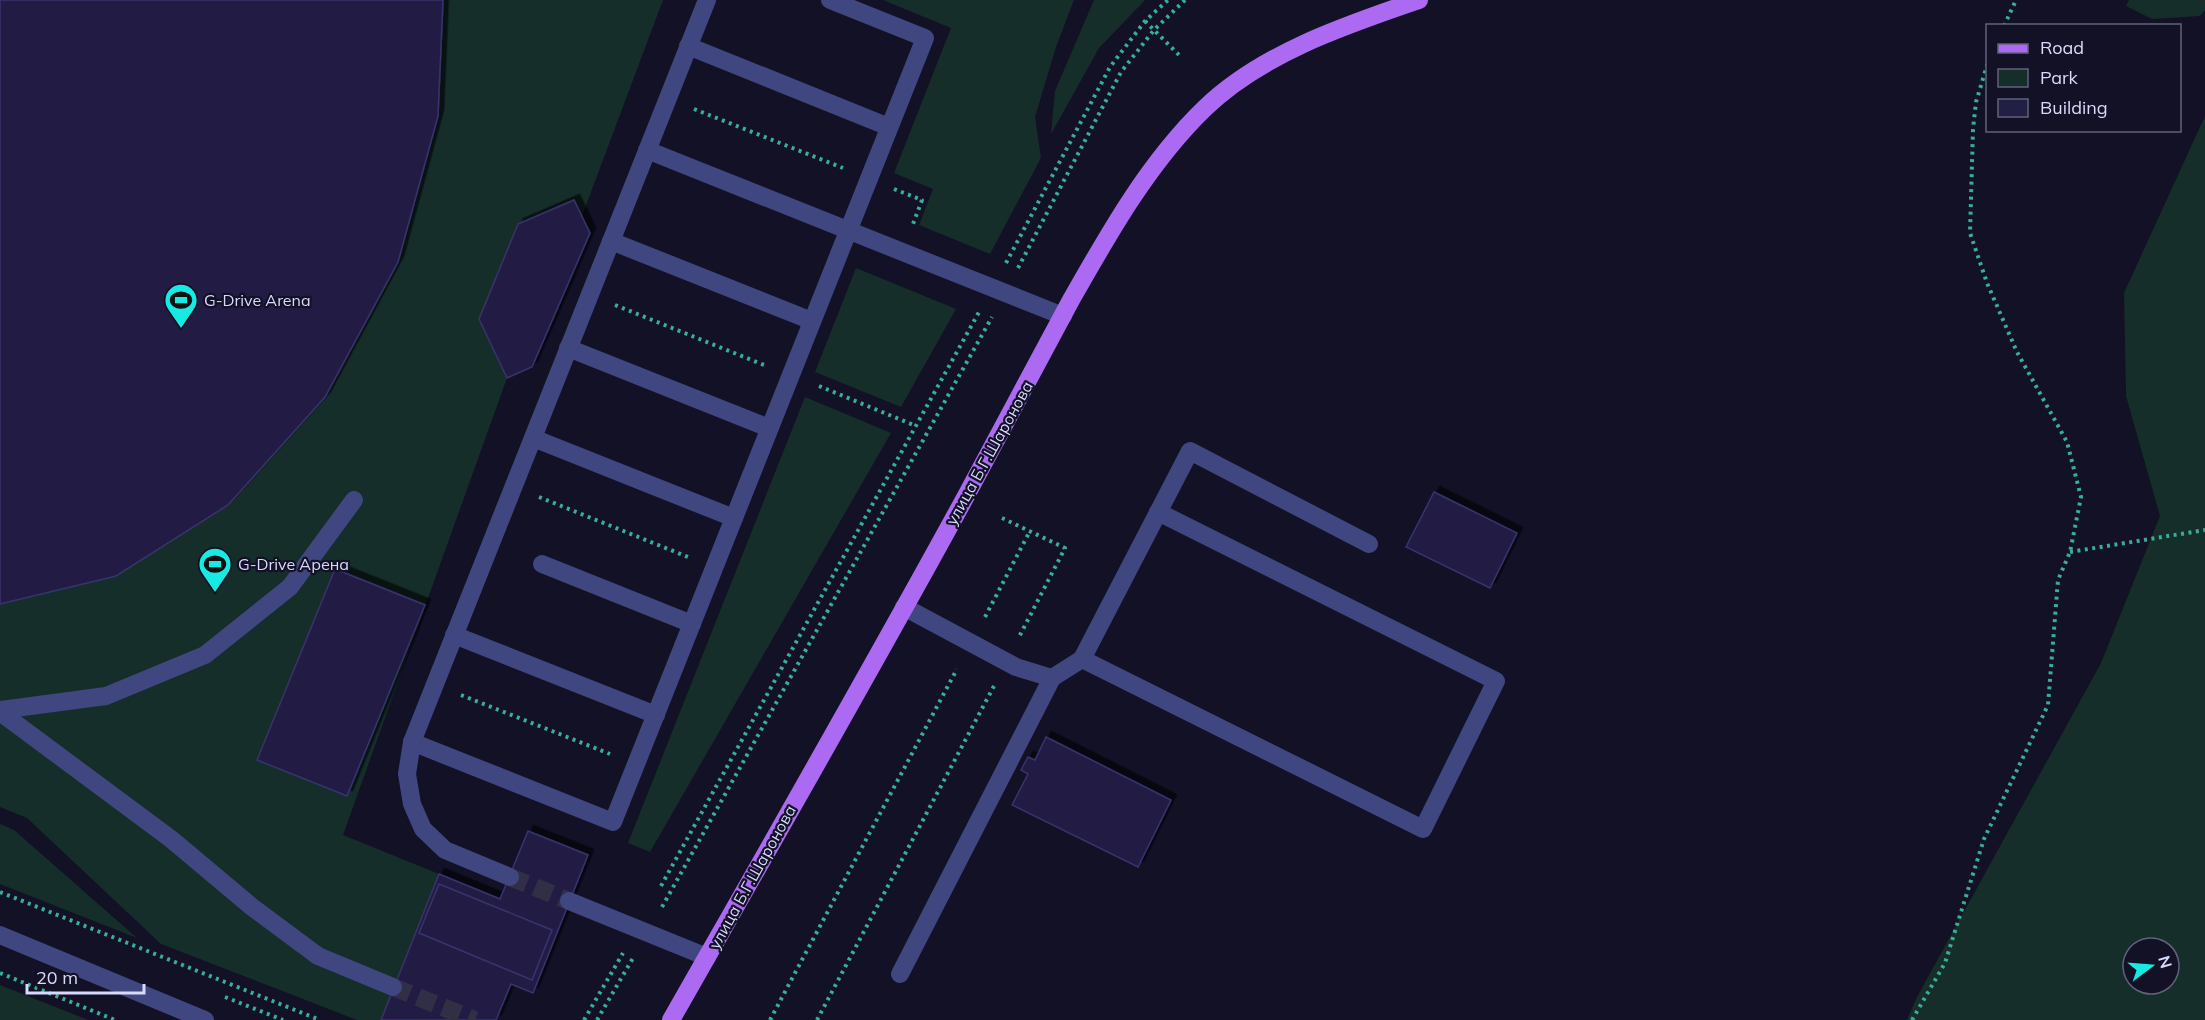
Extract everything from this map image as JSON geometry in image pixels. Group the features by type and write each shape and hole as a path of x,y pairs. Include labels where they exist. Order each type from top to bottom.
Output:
{"main road":[{"name":"улица Б.Г.Шаронова","path":"671,1020 904,607 1063,316 1124,211 1164,153 1206,106 1267,64 1318,38 1419,0"}],"street":[{"path":"510,877 445,850 423,829 412,804 407,774 412,742 707,0"},
{"path":"412,742 613,822 925,38 830,0"},
{"path":"688,46 889,127"},
{"path":"647,150 1063,316"},
{"path":"611,241 812,321"},
{"path":"568,348 770,428"},
{"path":"533,438 734,518"},
{"path":"900,974 1052,678 1082,659 1190,452 1369,544"},
{"path":"0,711 106,696 205,655 290,587 354,500"},
{"path":"1082,659 1423,829 1496,681 1158,512"},
{"path":"542,564 692,624"},
{"path":"904,607 1016,667 1052,678"},
{"path":"454,635 656,716"},
{"path":"0,711 171,839 252,907 318,957 393,987"},
{"path":"569,901 707,957"},
{"path":"0,935 205,1020"}],"path":[{"path":"1004,267 1110,67 1145,21 1168,0"},
{"path":"597,1020 648,933 1005,293 1121,72 1154,30 1185,0"},
{"path":"2005,24 2016,0"},
{"path":"1145,21 1180,56"},
{"path":"1912,1020 1945,963 1984,839 2048,705 2058,580 2070,552 2081,496 2067,442 2017,352 1986,283 1970,233 1970,174 1974,120 1986,70"},
{"path":"590,295 916,426"},
{"path":"661,886 982,307"},
{"path":"513,487 714,567"},
{"path":"817,1020 1065,548 1002,518"},
{"path":"2070,552 2205,530"},
{"path":"770,1020 1030,531"},
{"path":"435,685 636,765"},
{"path":"0,892 320,1020"},
{"path":"584,1020 628,945"},
{"path":"0,974 115,1020"}],"green space":[{"name":"G-Drive Арена","path":"0,0 663,0 582,216 590,233 532,367 507,378 343,835 439,874 381,1020 357,1020 161,944 27,818 0,807"},
{"path":"883,0 1074,0 1056,47 1035,117 1041,158 990,254 919,225 933,189 894,173 951,28"},
{"path":"1094,0 1145,0 1099,48 1051,134 1055,91"},
{"path":"2129,0 2205,0 2205,10 2200,16 2152,19 2126,6"},
{"path":"2205,116 2205,1020 1907,1020 1917,997 2101,663 2160,516 2126,396 2124,293"},
{"path":"856,268 956,309 901,407 815,372"},
{"path":"805,397 891,433 650,852 628,843"},
{"path":"0,824 14,830 137,938 0,884"},
{"path":"0,985 88,1020 0,1020"}],"building":[{"name":"G-Drive Arena","path":"0,0 443,0 438,116 398,262 325,397 228,505 116,576 0,604"},
{"path":"574,200 590,233 532,367 507,378 479,319 518,224"},
{"path":"1434,492 1517,533 1490,588 1406,547"},
{"path":"335,569 425,605 347,796 257,760"},
{"path":"1046,737 1171,800 1138,867 1012,805 1028,774 1021,770 1028,757 1035,760"},
{"path":"528,831 588,855 533,993 511,984 496,1020 381,1020 439,874 500,899"},
{"path":"439,884 552,930 532,980 419,933"}],"tunnel":[{"path":"510,877 569,901"},
{"path":"393,987 475,1020"}],"place":[{"name":"G-Drive Arena","path":"181,329"},
{"name":"G-Drive Арена","path":"215,593"}]}
